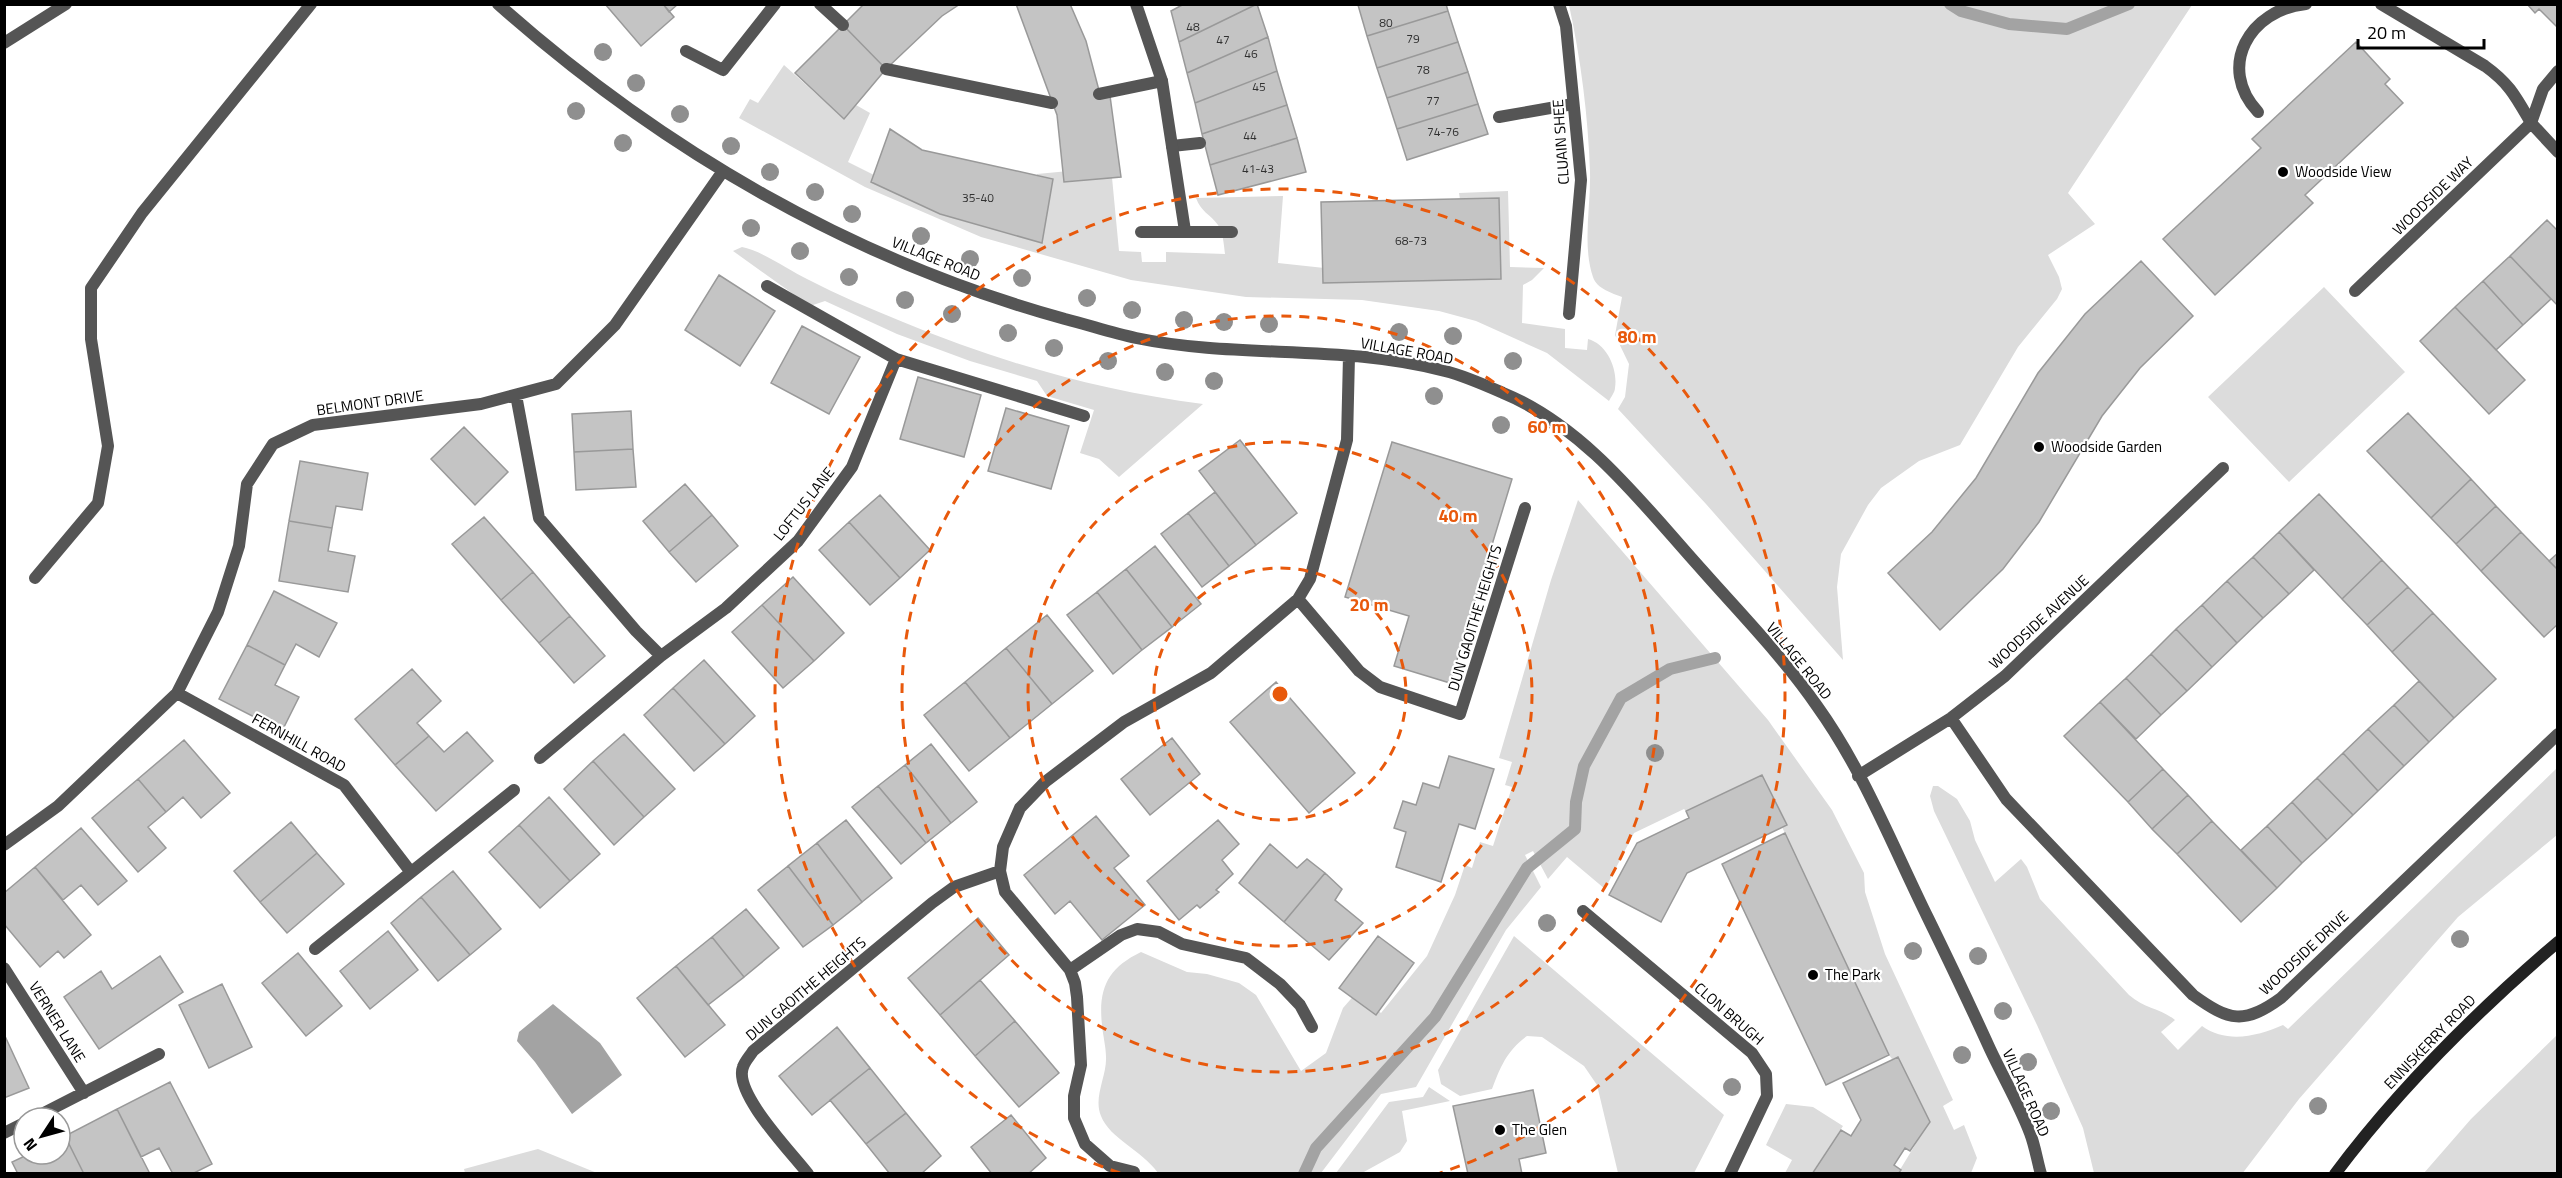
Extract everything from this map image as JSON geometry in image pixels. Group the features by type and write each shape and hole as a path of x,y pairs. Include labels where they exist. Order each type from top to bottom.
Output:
{"main road":[{"name":"ENNISKERRY ROAD","path":"2335,1173 2368,1130 2436,1053 2503,988 2558,942"}],"street":[{"path":"4,43 66,4"},
{"path":"34,578 99,503 108,446 91,339 91,288 142,213 311,4"},
{"name":"VILLAGE ROAD","path":"498,4 630,110 723,171 769,198 875,251 933,276 1006,303 1134,338 1191,347 1388,360 1446,371 1510,396 1543,414 1582,443 1633,493 1758,632 1817,706 1858,776 2030,1134 2041,1173"},
{"path":"686,51 723,70 775,4"},
{"path":"820,4 843,25"},
{"path":"1136,4 1162,81 1185,231"},
{"name":"CLUAIN SHEE","path":"1559,4 1566,26 1581,180 1569,315"},
{"path":"2258,111 2241,88 2237,72 2242,49 2259,23 2278,10 2306,4"},
{"path":"2380,4 2499,76 2511,88 2531,123 2558,152"},
{"path":"886,69 1052,103"},
{"path":"2531,123 2543,89 2558,71"},
{"path":"1099,94 1162,81"},
{"path":"1499,117 1573,104"},
{"name":"WOODSIDE WAY","path":"2355,291 2531,123"},
{"path":"1172,146 1200,143"},
{"name":"BELMONT DRIVE","path":"4,845 58,807 177,693 218,612 239,546 247,484 273,444 313,425 481,404 556,384 615,325 723,171"},
{"path":"1141,232 1232,232"},
{"path":"767,286 896,359 1084,416"},
{"path":"1134,1172 1110,1166 1086,1144 1074,1118 1074,1096 1081,1065 1076,983 1070,970 1005,892 1000,871 1004,847 1020,808 1045,782 1124,722 1211,673 1298,599 1310,579 1347,440 1349,356"},
{"name":"LOFTUS LANE","path":"540,758 661,656 726,608 798,541 852,467 896,359"},
{"path":"516,395 539,518 636,631 661,656"},
{"name":"WOODSIDE AVENUE","path":"1858,776 1951,718 2005,676 2223,468"},
{"name":"DUN GAOITHE HEIGHTS","path":"1298,599 1359,671 1380,687 1460,714 1525,507"},
{"name":"FERNHILL ROAD","path":"177,693 344,785 410,871"},
{"name":"WOODSIDE DRIVE","path":"1951,718 2006,799 2185,986 2213,1010 2236,1017 2259,1013 2281,998 2558,734"},
{"path":"315,949 514,790"},
{"name":"DUN GAOITHE HEIGHTS","path":"808,1173 754,1105 743,1087 742,1068 753,1051 932,903 954,887 1000,871"},
{"name":"CLON BRUGH","path":"1583,912 1752,1053 1766,1074 1767,1096 1730,1173"},
{"path":"1070,970 1121,935 1137,929 1159,932 1182,944 1246,958 1280,984 1300,1005 1312,1027"},
{"name":"VERNER LANE","path":"4,968 84,1093"},
{"path":"58,1106 159,1054"}],"shaded area":[{"path":"1569,5 2192,5 2068,193 2095,224 2048,255 2062,289 2057,299 2018,347 1960,445 1919,461 1881,488 1868,505 1841,554 1837,587 1843,660 1706,504 1618,409 1625,397 1629,364 1615,335 1622,297 1598,285 1590,265 1587,239 1590,185 1588,130"},
{"path":"784,65 843,118 856,105 870,113 848,162 928,202 1034,195 1037,174 1111,167 1119,251 1141,252 1142,262 1166,262 1166,252 1225,254 1220,228 1200,207 1196,198 1283,196 1278,263 1380,274 1469,259 1459,193 1508,191 1510,267 1544,268 1523,285 1522,323 1565,329 1565,348 1587,350 1588,339 1601,346 1613,365 1614,391 1609,401 1547,353 1476,321 1439,311 1362,300 1246,297 1131,280 981,237 865,187 739,118 750,99 758,103"},
{"path":"742,247 766,256 855,302 976,350 1088,383 1203,404 1119,477 1099,459 1080,453 1094,410 1047,396 1037,381 970,361 897,334 825,301 810,306 733,251"},
{"path":"2324,287 2405,372 2289,482 2208,397"},
{"path":"1578,500 1768,720 1832,810 1864,873 1865,892 1885,954 1953,1100 1943,1106 1954,1130 1964,1125 1977,1158 1971,1173 1898,1173 1929,1122 1898,1057 1892,1059 1889,1055 1782,827 1786,824 1762,775 1634,833 1605,889 1567,857 1548,879 1533,851 1525,855 1541,887 1506,930 1416,1087 1381,1094 1321,1173 1158,1173 1144,1158 1111,1131 1105,1124 1099,1109 1099,1094 1106,1064 1102,1000 1113,972 1141,952 1187,972 1207,974 1239,983 1256,995 1301,1071 1326,1053 1343,1008 1357,992 1381,1013 1427,956 1455,895 1465,865 1472,868 1480,842 1493,846 1512,787 1505,785 1512,762 1499,758 1551,580"},
{"path":"2557,768 2557,835 2458,917 2299,1099 2242,1174 2094,1173 2083,1128 2037,1025 1934,811 1930,796 1933,786 1938,786 1957,799 1970,821 1975,840 1995,882 2021,859 2027,867 2040,899 2129,995 2175,1020 2161,1032 2178,1050 2202,1026 2212,1032 2232,1036 2253,1035 2283,1025 2288,1029"},
{"path":"1514,936 1724,1115 1694,1173 1618,1173 1597,1085 1584,1066 1542,1037 1527,1036 1514,1047 1501,1067 1492,1089 1460,1096 1441,1084 1438,1070"},
{"path":"553,1004 600,1043 622,1075 572,1114 517,1041 519,1032"},
{"path":"2557,1035 2557,1173 2424,1173 2471,1119"},
{"path":"1429,1087 1450,1101 1402,1111 1407,1141 1400,1152 1362,1173 1336,1173 1389,1102 1423,1097"},
{"path":"1786,1104 1813,1107 1843,1126 1812,1173 1785,1173 1792,1160 1766,1145"},
{"path":"538,1149 597,1173 465,1173 464,1169"}],"building":[{"path":"605,4 663,4 674,17 641,46"},
{"path":"663,4 678,4 669,12"},
{"path":"864,4 960,4 942,16 886,69 843,25"},
{"path":"1016,4 1070,4 1086,41 1101,98 1110,96 1121,177 1064,182 1057,115"},
{"path":"1184,4 1257,4 1179,42 1171,11"},
{"path":"1257,4 1268,37 1187,73 1179,42"},
{"path":"1446,4 1448,11 1367,36 1358,5"},
{"path":"2527,4 2558,4 2558,28 2539,9 2535,13"},
{"path":"1448,11 1458,42 1377,68 1367,36"},
{"path":"843,25 886,69 844,119 795,73"},
{"path":"1268,37 1277,71 1195,103 1187,73"},
{"path":"1458,42 1468,72 1387,98 1377,68"},
{"name":"Woodside View","path":"2356,42 2390,79 2385,84 2403,103 2305,195 2313,203 2215,295 2163,239 2261,148 2252,139"},
{"path":"1277,71 1287,105 1202,134 1195,103"},
{"path":"1468,72 1478,104 1397,129 1387,98"},
{"path":"1478,104 1488,134 1407,160 1397,129"},
{"path":"1287,105 1297,138 1210,165 1202,134"},
{"path":"890,129 922,150 1053,179 1042,243 940,214 871,182"},
{"path":"1297,138 1306,172 1218,195 1210,165"},
{"path":"1499,198 1501,279 1323,283 1321,202"},
{"path":"2547,220 2558,231 2558,306 2510,256"},
{"path":"2510,256 2551,299 2523,325 2483,281"},
{"name":"Woodside Garden","path":"2141,261 2193,316 2140,368 2102,416 2039,522 2003,569 1940,630 1888,573 1932,532 1976,478 2038,373 2085,314"},
{"path":"719,275 775,311 740,366 685,330"},
{"path":"2483,281 2523,325 2496,350 2455,307"},
{"path":"2455,307 2525,380 2489,414 2420,341"},
{"path":"802,326 860,357 829,414 771,383"},
{"path":"918,377 981,395 964,457 900,439"},
{"path":"1006,408 1069,426 1051,489 988,471"},
{"path":"631,411 633,449 574,452 572,414"},
{"path":"2408,413 2471,479 2431,518 2367,451"},
{"path":"464,427 508,472 475,505 431,459"},
{"path":"1240,440 1297,513 1256,545 1199,471"},
{"path":"1392,442 1512,479 1450,683 1394,666 1409,616 1345,597"},
{"path":"633,449 636,487 576,490 574,452"},
{"path":"300,461 368,473 362,510 336,506 332,528 289,521"},
{"path":"2471,479 2496,506 2456,544 2431,518"},
{"path":"685,484 712,515 669,552 643,521"},
{"path":"1215,492 1256,545 1229,566 1188,513"},
{"path":"2319,494 2382,560 2342,599 2279,532"},
{"path":"880,495 930,550 900,578 849,522"},
{"path":"2496,506 2521,532 2481,571 2456,544"},
{"path":"1188,513 1229,566 1202,587 1161,534"},
{"path":"712,515 738,546 696,582 669,552"},
{"path":"484,517 533,572 501,600 452,544"},
{"path":"289,521 332,528 328,551 355,556 348,592 279,581"},
{"path":"849,522 900,578 870,605 819,550"},
{"path":"2279,532 2314,570 2289,594 2253,557"},
{"path":"2521,532 2558,570 2558,624 2544,637 2481,571"},
{"path":"1155,546 1201,604 1172,627 1126,569"},
{"path":"2558,553 2558,570 2549,561"},
{"path":"2253,557 2289,594 2263,618 2227,581"},
{"path":"2382,560 2408,587 2367,625 2342,599"},
{"path":"1126,569 1172,627 1142,650 1097,592"},
{"path":"533,572 570,616 539,643 501,600"},
{"path":"793,577 844,633 814,661 762,605"},
{"path":"2227,581 2263,618 2237,643 2202,605"},
{"path":"2408,587 2433,613 2392,652 2367,625"},
{"path":"274,591 337,623 319,657 296,644 285,665 247,645"},
{"path":"1097,592 1142,650 1113,674 1067,615"},
{"path":"762,605 814,661 783,688 732,632"},
{"path":"2202,605 2237,643 2212,667 2176,629"},
{"path":"2433,613 2496,679 2454,718 2392,652"},
{"path":"1047,615 1093,671 1052,704 1006,648"},
{"path":"570,616 605,656 574,683 539,643"},
{"path":"2176,629 2212,667 2187,691 2151,654"},
{"path":"247,645 285,665 275,685 299,697 282,731 219,699"},
{"path":"1006,648 1052,704 1010,738 965,682"},
{"path":"2151,654 2187,691 2161,715 2126,678"},
{"path":"704,660 755,716 725,744 673,688"},
{"path":"412,669 441,701 417,723 429,736 395,765 355,719"},
{"path":"2126,678 2161,715 2136,739 2100,702"},
{"path":"2419,681 2454,718 2429,742 2394,705"},
{"path":"965,682 1010,738 969,771 924,715"},
{"path":"1276,682 1355,773 1309,813 1230,722"},
{"path":"673,688 725,744 694,771 644,715"},
{"path":"2100,702 2163,769 2128,802 2064,736"},
{"path":"2394,705 2429,742 2404,766 2368,729"},
{"path":"2368,729 2404,766 2378,791 2343,753"},
{"path":"467,732 493,761 436,811 395,765 429,736 444,752"},
{"path":"624,734 675,789 644,817 593,761"},
{"path":"1172,738 1200,774 1150,815 1121,779"},
{"path":"184,740 230,793 201,818 183,797 166,812 138,779"},
{"path":"931,744 977,802 951,823 905,765"},
{"path":"2343,753 2378,791 2353,815 2317,778"},
{"path":"1449,756 1494,769 1475,829 1459,824 1441,882 1396,867 1406,832 1394,828 1403,801 1416,805 1423,783 1439,788"},
{"path":"593,761 644,817 614,845 564,789"},
{"path":"905,765 951,823 926,843 878,786"},
{"path":"2163,769 2188,795 2152,829 2128,802"},
{"path":"1762,775 1787,825 1687,873 1661,922 1609,895 1637,843 1689,818 1686,811"},
{"path":"2317,778 2353,815 2327,840 2292,802"},
{"path":"138,779 166,812 148,827 166,848 138,872 92,818"},
{"path":"878,786 926,843 901,864 852,807"},
{"path":"2188,795 2212,821 2177,854 2152,829"},
{"path":"549,797 600,854 570,881 519,825"},
{"path":"2292,802 2327,840 2302,863 2267,826"},
{"path":"1096,816 1129,856 1114,868 1145,905 1102,940 1070,901 1055,914 1024,875"},
{"path":"846,820 892,878 862,902 817,843"},
{"path":"1218,820 1239,844 1222,860 1233,874 1216,890 1219,892 1200,908 1197,905 1179,920 1147,881"},
{"path":"2212,821 2277,888 2241,922 2177,854"},
{"path":"291,822 317,853 260,902 234,871"},
{"path":"519,825 570,881 540,908 489,852"},
{"path":"2267,826 2302,863 2277,888 2241,850"},
{"path":"81,828 127,881 98,905 81,885 63,900 35,867"},
{"name":"The Park","path":"1785,833 1889,1055 1826,1085 1722,864"},
{"path":"817,843 862,902 833,925 788,866"},
{"path":"1270,844 1297,868 1307,859 1325,873 1284,922 1239,883"},
{"path":"317,853 344,884 287,933 260,902"},
{"path":"788,866 833,925 803,947 758,890"},
{"path":"35,867 91,935 64,958 58,951 40,967 4,924 4,893"},
{"path":"453,871 501,929 470,955 421,897"},
{"path":"1325,873 1342,889 1335,900 1363,923 1329,960 1284,922"},
{"path":"421,897 470,955 438,981 391,923"},
{"path":"746,909 779,948 744,977 712,937"},
{"path":"978,918 1009,955 940,1015 908,978"},
{"path":"388,931 418,970 370,1009 340,971"},
{"path":"1378,936 1414,963 1376,1015 1339,988"},
{"path":"712,937 744,977 708,1005 676,966"},
{"path":"298,953 342,1006 306,1036 262,983"},
{"path":"160,956 183,992 99,1049 64,997 101,971 112,989"},
{"path":"676,966 725,1025 685,1057 637,998"},
{"path":"980,980 1015,1021 975,1056 940,1015"},
{"path":"222,984 252,1047 209,1068 179,1005"},
{"path":"1015,1021 1059,1073 1019,1107 975,1056"},
{"path":"837,1027 870,1068 812,1115 779,1076"},
{"path":"4,1034 29,1088 4,1098"},
{"path":"1898,1057 1930,1122 1910,1151 1905,1148 1894,1165 1901,1170 1898,1174 1812,1174 1841,1130 1851,1136 1861,1120 1843,1083"},
{"path":"870,1068 906,1113 866,1144 830,1100"},
{"path":"170,1082 212,1164 192,1174 173,1174 159,1148 141,1157 117,1109"},
{"name":"The Glen","path":"1533,1090 1546,1153 1519,1159 1522,1174 1468,1174 1453,1106"},
{"path":"117,1109 150,1174 84,1174 72,1150 72,1132"},
{"path":"906,1113 941,1156 921,1174 890,1174 866,1144"},
{"path":"1011,1115 1046,1158 1028,1174 992,1174 971,1147"},
{"path":"72,1150 84,1174 18,1174 14,1166 72,1166"}],"waterway":[{"path":"1950,4 1961,11 2009,24 2067,29 2129,4"},
{"path":"1304,1174 1316,1148 1435,1017 1527,868 1575,829 1576,802 1584,766 1621,698 1670,669 1715,658"}],"place":[{"name":"Woodside View","path":"2283,172"},
{"name":"Woodside Garden","path":"2039,447"},
{"name":"The Park","path":"1813,975"},
{"name":"The Glen","path":"1500,1130"}]}
